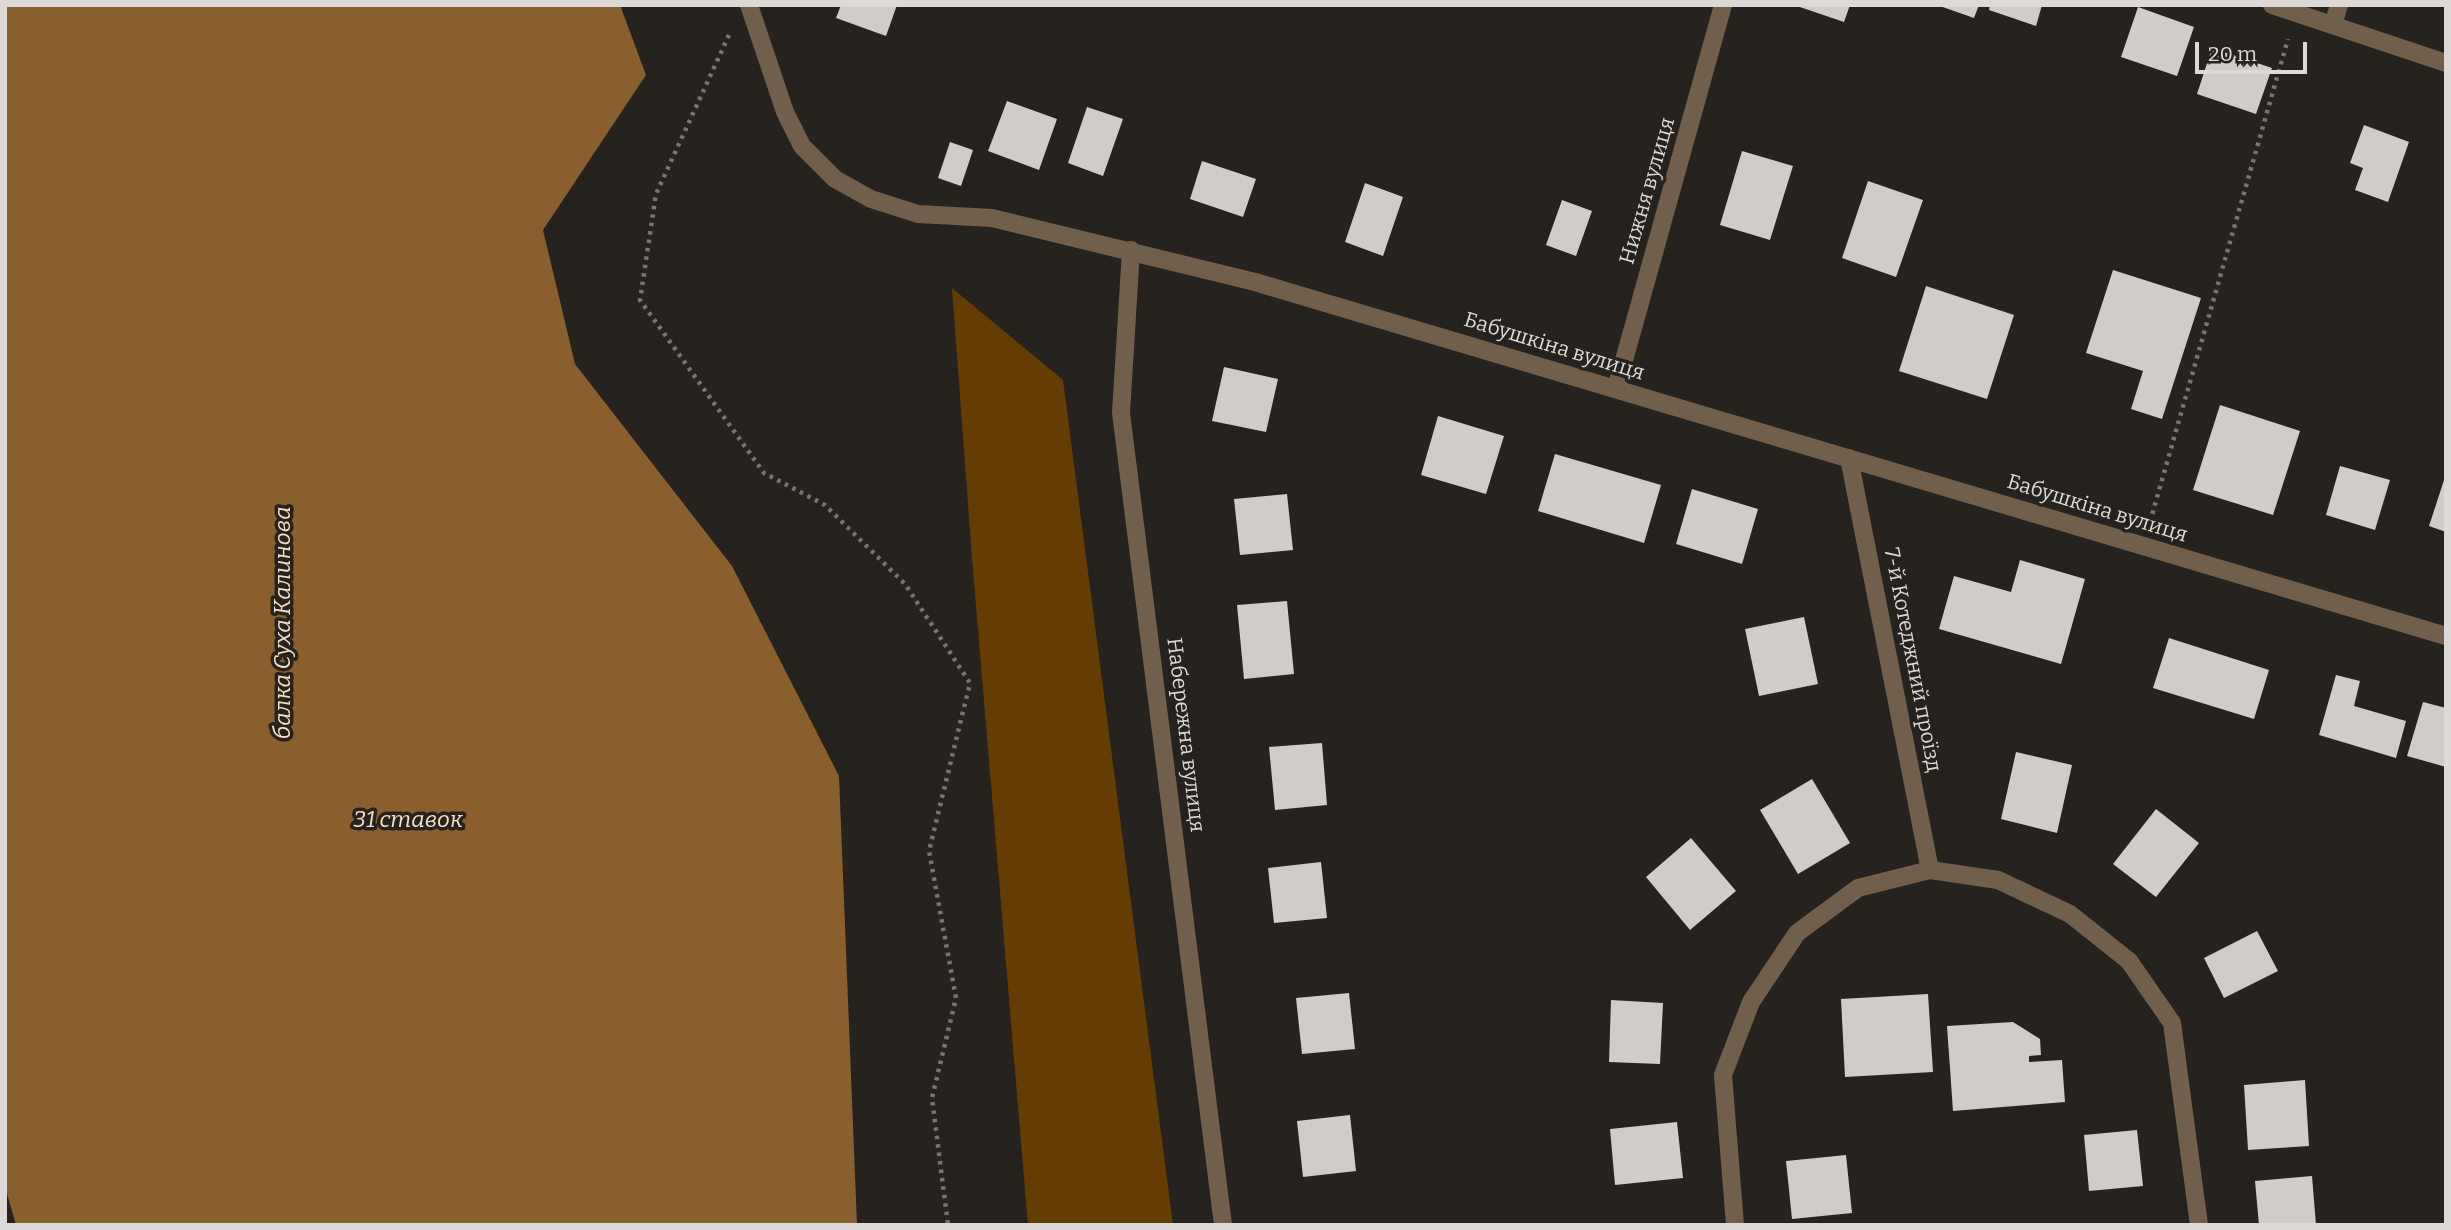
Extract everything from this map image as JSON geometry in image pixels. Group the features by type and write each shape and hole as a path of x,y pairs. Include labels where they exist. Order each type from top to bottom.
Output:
{"street":[{"name":"Бабушкіна вулиця","path":"749,5 785,112 802,146 835,179 871,199 918,214 992,218 1255,282 2446,636"},
{"name":"Нижня вулиця","path":"1616,389 1723,5"},
{"path":"2272,5 2446,63"},
{"path":"2333,25 2339,5"},
{"name":"Набережна вулиця","path":"1130,250 1121,413 1223,1225"},
{"name":"7-й Котеджний проїзд","path":"1849,458 1930,870"},
{"path":"1735,1225 1723,1075 1751,1002 1797,933 1858,887 1930,870 1998,880 2070,914 2129,961 2172,1023 2199,1225"}],"path":[{"path":"2143,546 2295,13"},
{"path":"732,30 656,194 640,300 764,473 825,505 905,584 970,683 929,851 956,998 932,1098 948,1225"}],"shaded area":[{"path":"952,288 1063,380 1173,1225 1028,1225"}],"water":[{"name":"31 ставок","path":"5,5 620,5 646,75 543,230 575,364 732,566 839,776 857,1225 16,1225 5,1187"}],"building":[{"path":"841,5 897,5 886,36 836,18"},
{"path":"1794,5 1850,5 1844,22"},
{"path":"1937,5 1979,5 1974,18"},
{"path":"1990,5 2042,5 2036,26 1989,10"},
{"path":"2138,7 2194,27 2177,76 2121,57"},
{"path":"2212,48 2272,68 2256,114 2197,94"},
{"path":"1007,101 1057,119 1039,170 988,151"},
{"path":"1087,107 1123,119 1103,176 1068,163"},
{"path":"2364,125 2409,142 2388,202 2355,190 2363,168 2350,163"},
{"path":"950,142 973,150 961,186 938,178"},
{"path":"1742,151 1793,166 1770,240 1720,225"},
{"path":"1202,161 1256,179 1243,217 1190,199"},
{"path":"1868,181 1923,200 1896,277 1842,258"},
{"path":"1365,183 1403,197 1383,256 1345,242"},
{"path":"1562,200 1592,211 1576,256 1546,245"},
{"path":"2113,270 2201,298 2162,419 2131,409 2143,371 2086,353"},
{"path":"1926,286 2014,315 1987,399 1899,371"},
{"path":"1224,367 1278,379 1266,432 1212,421"},
{"path":"2220,405 2300,431 2273,515 2193,490"},
{"path":"1438,416 1504,436 1486,494 1421,475"},
{"path":"1555,454 1661,485 1644,543 1538,511"},
{"path":"2340,466 2390,480 2375,530 2326,515"},
{"path":"2446,477 2446,532 2429,526"},
{"path":"1692,489 1758,509 1742,564 1676,544"},
{"path":"1287,494 1293,550 1240,555 1234,499"},
{"path":"2020,560 2085,579 2061,664 1939,629 1954,576 2011,592"},
{"path":"1287,601 1294,674 1244,679 1237,605"},
{"path":"1804,617 1818,684 1759,696 1745,629"},
{"path":"2169,638 2269,670 2254,719 2153,688"},
{"path":"2336,675 2360,681 2354,706 2406,721 2396,758 2319,735"},
{"path":"2423,702 2446,708 2446,767 2407,756"},
{"path":"1322,743 1327,805 1275,810 1269,747"},
{"path":"2016,752 2072,765 2057,833 2001,819"},
{"path":"1812,779 1850,843 1798,874 1760,810"},
{"path":"2156,809 2199,843 2156,897 2113,864"},
{"path":"1691,838 1736,891 1690,930 1646,877"},
{"path":"1321,862 1327,918 1274,923 1268,868"},
{"path":"2257,931 2278,971 2224,998 2204,958"},
{"path":"1349,993 1355,1049 1302,1054 1296,998"},
{"path":"1928,994 1933,1072 1845,1077 1841,999"},
{"path":"1611,1000 1663,1003 1660,1064 1609,1062"},
{"path":"2013,1022 2040,1039 2041,1055 2029,1056 2029,1062 2062,1060 2065,1102 1953,1111 1947,1026"},
{"path":"2305,1080 2309,1146 2248,1150 2244,1085"},
{"path":"1350,1115 1356,1171 1303,1177 1297,1121"},
{"path":"1677,1122 1683,1178 1615,1185 1610,1129"},
{"path":"2137,1130 2143,1186 2089,1191 2084,1135"},
{"path":"1846,1155 1852,1213 1792,1219 1786,1161"},
{"path":"2312,1176 2316,1225 2259,1225 2255,1181"}],"water label":[{"name":"балка Суха Калинова","path":"284,623"}]}
